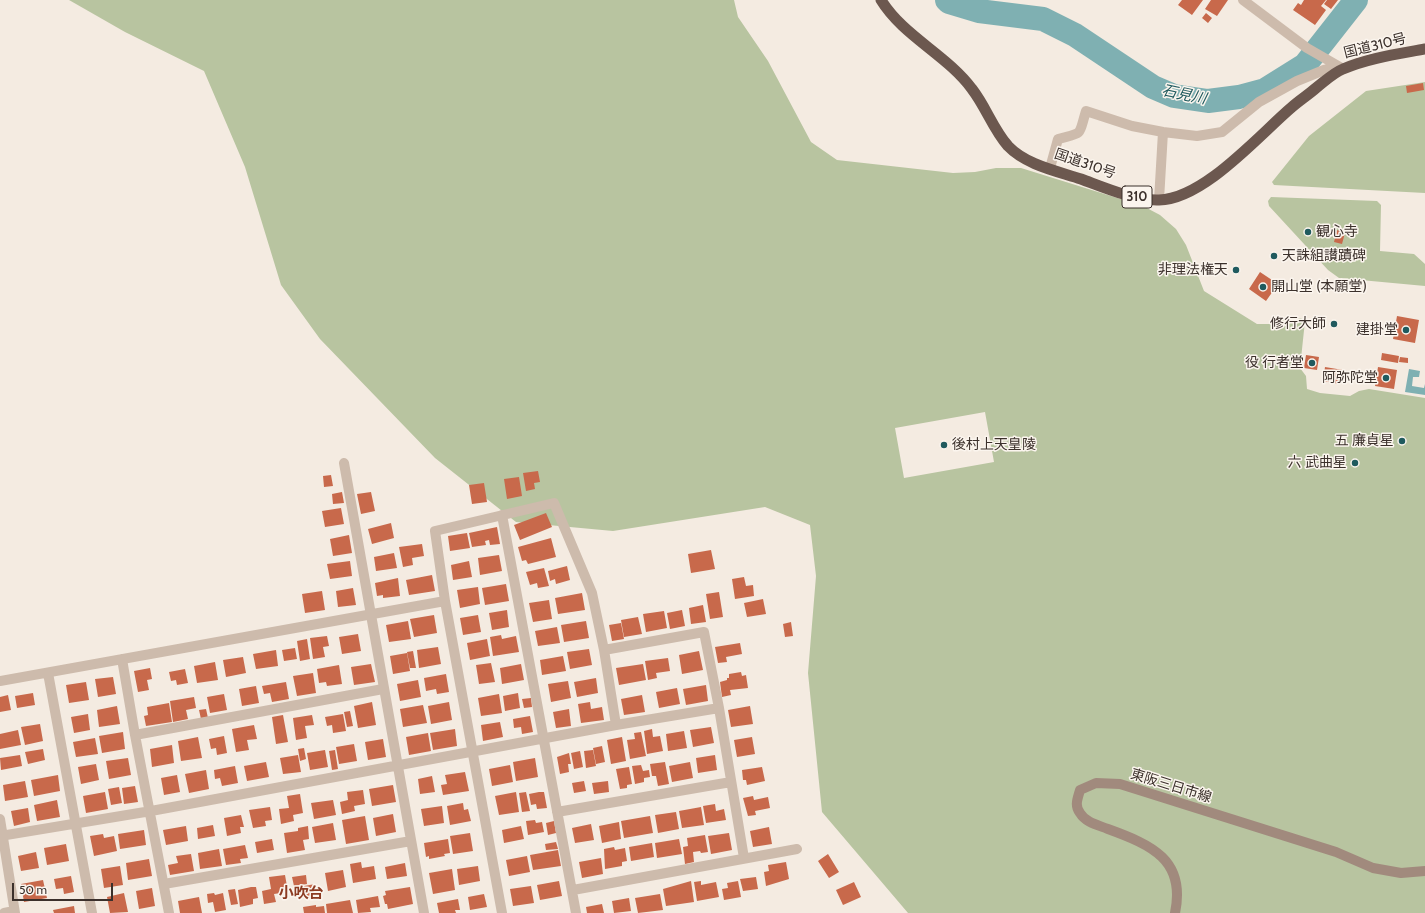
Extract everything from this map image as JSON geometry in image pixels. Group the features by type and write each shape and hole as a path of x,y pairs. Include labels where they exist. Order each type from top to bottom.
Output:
{"highway":[{"name":"国道310号","path":"881,0 890,13 902,25 937,53 972,89 999,135 1020,157 1114,190 1146,199 1159,200 1172,198 1191,191 1228,165 1292,107 1343,69 1393,55 1425,49"}],"main road":[{"name":"東阪三日市線","path":"1175,913 1179,897 1177,879 1170,865 1153,849 1129,837 1089,822 1080,813 1076,803 1080,790 1096,783 1120,784 1336,852 1373,868 1401,873 1425,871"}],"street":[{"path":"1243,0 1307,48 1323,59 1343,69"},
{"path":"1050,168 1058,140 1078,134 1082,129 1086,111 1132,126 1163,132 1197,136 1222,132 1259,102 1298,81 1324,70 1332,68 1343,69"},
{"path":"1159,200 1163,132"},
{"path":"344,463 424,913"},
{"path":"502,913 445,601 435,531 554,503 592,593 604,650 616,725"},
{"path":"502,515 543,740 573,890 576,913"},
{"path":"0,681 445,601"},
{"path":"604,650 704,632 719,708 744,858"},
{"path":"122,659 169,913"},
{"path":"48,673 92,913"},
{"path":"135,735 383,689"},
{"path":"2,836 151,811 543,740 616,725 719,708"},
{"path":"557,812 731,782"},
{"path":"0,820 11,912"},
{"path":"164,884 411,841"},
{"path":"573,890 797,849"}],"green space":[{"path":"69,0 734,0 738,17 768,61 811,142 837,160 953,173 975,172 996,168 1021,168 1143,206 1160,215 1176,229 1186,245 1204,291 1257,324 1271,324 1287,319 1301,318 1305,321 1300,368 1306,376 1307,389 1320,393 1350,396 1359,391 1369,389 1425,398 1425,913 908,913 822,812 808,673 816,576 810,525 765,507 613,531 516,522 435,458 320,339 281,285 245,167 204,71 125,32","holes":["985,412 994,462 904,478 895,428"]},
{"path":"1425,82 1425,193 1274,185 1272,182 1309,136 1366,91"},
{"path":"1271,197 1377,201 1381,205 1380,251 1414,254 1425,264 1425,286 1339,278 1328,270 1269,206 1268,201"}],"water":[{"path":"1409,369 1420,371 1419,377 1413,377 1412,386 1424,388 1425,384 1425,395 1405,392"}],"building":[{"path":"1182,0 1203,0 1192,15 1178,5"},
{"path":"1211,0 1228,0 1217,16 1205,9"},
{"path":"1304,0 1326,0 1321,6 1326,10 1315,25 1293,10 1298,3 1301,5"},
{"path":"1327,0 1338,0 1331,9 1324,4"},
{"path":"1206,13 1212,18 1208,23 1202,18"},
{"path":"1423,83 1424,90 1407,93 1406,86"},
{"path":"1337,230 1345,233 1342,244 1334,242"},
{"name":"開山堂 (本願堂)","path":"1260,272 1278,284 1266,301 1249,289"},
{"name":"建掛堂","path":"1397,316 1419,320 1415,343 1393,339"},
{"path":"1382,353 1399,356 1398,363 1381,360"},
{"name":"役 行者堂","path":"1306,355 1319,357 1317,370 1304,368"},
{"path":"1400,357 1408,358 1408,363 1399,362"},
{"path":"1325,367 1343,370 1340,384 1323,381"},
{"name":"阿弥陀堂","path":"1378,367 1397,370 1394,389 1375,386"},
{"path":"538,471 540,482 534,483 535,489 526,491 523,473"},
{"path":"331,475 333,486 324,487 323,476"},
{"path":"519,477 522,496 507,499 504,479"},
{"path":"484,483 487,502 472,504 469,485"},
{"path":"342,492 344,503 333,504 332,494"},
{"path":"371,492 375,511 361,514 357,494"},
{"path":"341,508 344,524 325,527 322,511"},
{"path":"546,513 552,527 520,540 514,525"},
{"path":"391,523 394,538 372,544 368,529"},
{"path":"497,527 500,544 490,545 489,540 485,541 486,545 472,547 469,533"},
{"path":"467,533 470,548 450,551 448,536"},
{"path":"349,535 352,553 333,556 330,539"},
{"path":"551,538 556,557 528,564 526,560 522,561 518,547"},
{"path":"422,544 424,556 412,558 413,565 403,567 399,547"},
{"path":"711,550 715,569 691,573 688,554"},
{"path":"394,553 397,568 376,571 374,557"},
{"path":"499,555 502,571 480,575 478,558"},
{"path":"350,561 352,576 330,579 327,564"},
{"path":"469,561 472,577 453,580 451,565"},
{"path":"567,566 570,580 556,584 555,579 550,581 548,571"},
{"path":"544,568 549,586 538,588 537,583 530,585 526,572"},
{"path":"432,575 435,591 409,595 406,580"},
{"path":"744,577 746,586 753,585 754,596 735,599 732,579"},
{"path":"398,578 400,596 383,598 383,595 377,596 375,583"},
{"path":"506,584 509,601 485,605 482,588"},
{"path":"478,587 480,604 460,608 457,590"},
{"path":"353,588 356,605 338,607 336,591"},
{"path":"322,591 325,610 305,613 302,594"},
{"path":"719,592 723,617 710,619 706,594"},
{"path":"582,593 585,610 558,614 555,598"},
{"path":"763,599 766,614 747,617 744,603"},
{"path":"549,600 552,619 533,622 529,603"},
{"path":"703,605 706,622 691,624 689,608"},
{"path":"507,610 509,627 492,630 489,613"},
{"path":"682,610 685,626 670,629 667,613"},
{"path":"664,611 667,628 646,632 643,614"},
{"path":"434,615 437,633 414,637 410,619"},
{"path":"478,615 481,632 463,635 460,618"},
{"path":"638,617 642,634 624,637 621,620"},
{"path":"408,621 411,639 389,642 386,625"},
{"path":"586,621 589,638 564,642 561,625"},
{"path":"791,622 793,636 785,637 783,624"},
{"path":"621,623 624,639 612,641 609,625"},
{"path":"557,627 560,643 538,646 535,631"},
{"path":"358,634 361,651 342,654 339,637"},
{"path":"501,635 502,639 516,636 519,652 493,656 490,637"},
{"path":"327,636 329,646 323,647 325,657 313,659 310,638"},
{"path":"307,639 310,659 300,661 297,641"},
{"path":"487,639 490,656 470,660 467,643"},
{"path":"740,643 742,654 726,657 727,662 718,663 715,647"},
{"path":"438,647 441,664 419,668 417,650"},
{"path":"295,648 297,659 284,661 282,650"},
{"path":"589,649 592,665 570,669 567,652"},
{"path":"276,650 278,666 256,669 253,654"},
{"path":"413,651 416,668 410,668 407,652"},
{"path":"699,651 703,670 682,674 679,655"},
{"path":"407,653 410,671 393,674 390,656"},
{"path":"563,656 566,671 542,675 540,660"},
{"path":"243,657 246,673 226,677 223,660"},
{"path":"668,658 670,671 656,673 657,678 648,680 645,661"},
{"path":"215,662 218,680 197,683 194,666"},
{"path":"491,663 495,682 479,684 476,665"},
{"path":"371,664 375,682 354,685 351,667"},
{"path":"521,664 524,680 502,684 500,668"},
{"path":"643,664 646,680 619,685 616,668"},
{"path":"339,665 342,684 327,686 326,682 319,683 317,669"},
{"path":"150,668 152,679 147,680 149,690 138,692 134,671"},
{"path":"185,669 188,683 177,685 176,680 171,681 169,672"},
{"path":"741,672 742,676 746,675 748,688 730,690 731,695 722,697 720,682 727,680 727,678 729,678 729,674"},
{"path":"313,673 316,693 297,696 293,676"},
{"path":"446,674 449,692 437,694 436,689 426,691 424,678"},
{"path":"113,677 116,694 98,697 95,679"},
{"path":"596,678 598,693 577,697 574,682"},
{"path":"418,680 421,697 400,701 397,684"},
{"path":"568,681 571,698 551,702 548,684"},
{"path":"86,682 89,700 69,703 66,685"},
{"path":"286,682 289,699 272,702 270,693 264,694 262,686"},
{"path":"706,685 708,701 686,705 683,689"},
{"path":"256,686 259,703 242,706 239,689"},
{"path":"677,688 680,704 659,708 656,692"},
{"path":"33,693 35,705 17,708 15,696"},
{"path":"518,693 520,708 505,711 503,696"},
{"path":"224,694 227,710 210,713 207,697"},
{"path":"499,694 502,713 481,716 478,698"},
{"path":"8,695 11,710 0,712 0,697"},
{"path":"642,695 645,712 624,715 621,699"},
{"path":"194,697 196,708 186,710 188,719 173,722 170,701"},
{"path":"531,698 532,707 524,708 522,699"},
{"path":"372,702 376,725 358,728 354,706"},
{"path":"449,702 452,720 431,724 428,706"},
{"path":"590,702 591,709 602,707 604,720 581,723 578,704"},
{"path":"169,703 172,722 146,726 144,716 148,715 147,707"},
{"path":"423,705 427,723 403,727 400,709"},
{"path":"117,706 120,724 99,727 97,710"},
{"path":"750,706 753,724 731,727 728,710"},
{"path":"206,709 208,718 201,719 199,710"},
{"path":"569,709 571,726 556,728 553,712"},
{"path":"350,711 353,726 347,727 344,712"},
{"path":"88,714 90,730 74,733 71,717"},
{"path":"343,714 346,731 333,733 332,725 327,726 325,717"},
{"path":"283,715 288,742 276,744 272,717"},
{"path":"312,715 314,725 305,726 307,738 296,740 293,718"},
{"path":"530,716 533,732 522,734 521,727 514,728 513,719"},
{"path":"500,722 503,737 483,741 481,725"},
{"path":"40,724 43,741 25,745 21,727"},
{"path":"254,725 257,739 247,740 249,750 236,752 232,729"},
{"path":"711,727 714,743 693,747 690,730"},
{"path":"455,729 457,746 433,750 430,733"},
{"path":"652,729 653,737 660,736 663,751 647,754 644,731"},
{"path":"18,730 21,745 0,749 0,734"},
{"path":"684,731 687,748 668,751 666,734"},
{"path":"123,732 125,749 102,753 99,736"},
{"path":"641,732 646,756 630,759 627,740 635,739 634,733"},
{"path":"428,733 431,751 409,755 406,737"},
{"path":"224,736 227,753 217,755 216,748 211,749 209,739"},
{"path":"198,737 202,758 181,761 178,741"},
{"path":"622,737 626,761 611,764 607,740"},
{"path":"752,737 755,754 737,757 734,740"},
{"path":"95,738 98,754 76,757 73,742"},
{"path":"383,739 386,757 368,760 365,742"},
{"path":"354,744 357,761 339,764 336,747"},
{"path":"172,745 174,763 152,767 150,749"},
{"path":"602,746 605,762 596,764 593,748"},
{"path":"304,748 306,759 300,761 298,749"},
{"path":"43,749 45,760 28,764 25,752"},
{"path":"325,750 328,767 310,770 307,753"},
{"path":"335,750 338,769 332,770 329,751"},
{"path":"593,750 596,766 586,768 584,751"},
{"path":"580,751 583,767 574,769 571,753"},
{"path":"569,753 571,764 568,764 569,772 560,774 557,757"},
{"path":"20,755 22,766 1,770 0,758"},
{"path":"298,755 301,772 283,774 280,758"},
{"path":"715,755 717,770 698,773 696,758"},
{"path":"128,758 131,775 109,779 106,761"},
{"path":"535,758 538,777 516,781 513,762"},
{"path":"266,762 269,777 247,781 244,766"},
{"path":"665,762 669,784 658,786 656,776 652,776 650,764"},
{"path":"690,762 693,778 672,782 669,766"},
{"path":"96,764 99,780 81,784 78,767"},
{"path":"510,765 513,782 492,786 489,769"},
{"path":"641,765 643,771 649,770 650,777 644,778 644,782 635,784 632,766"},
{"path":"235,766 238,783 222,786 220,778 215,779 214,770"},
{"path":"629,767 632,784 627,785 627,788 620,789 616,769"},
{"path":"762,767 765,781 747,785 746,780 743,780 742,770"},
{"path":"206,770 209,789 189,793 185,774"},
{"path":"465,772 469,791 443,795 441,785 447,784 445,775"},
{"path":"58,775 60,791 34,796 31,780"},
{"path":"177,775 180,792 164,795 161,778"},
{"path":"432,776 435,792 420,794 418,779"},
{"path":"25,781 28,797 5,801 3,785"},
{"path":"584,781 586,791 574,793 572,783"},
{"path":"608,781 609,792 594,794 592,783"},
{"path":"393,785 396,802 372,806 369,789"},
{"path":"135,786 138,802 124,804 122,788"},
{"path":"119,787 122,803 111,805 108,789"},
{"path":"363,790 365,804 354,806 355,811 342,814 340,802 348,800 347,792"},
{"path":"105,792 108,809 86,813 83,796"},
{"path":"516,792 519,812 499,815 495,796"},
{"path":"526,792 530,811 522,812 519,793"},
{"path":"544,792 547,808 537,809 536,804 531,805 529,794"},
{"path":"300,794 303,813 293,815 294,821 281,824 279,809 289,808 287,796"},
{"path":"753,796 754,800 768,797 770,808 755,811 756,815 748,816 743,798"},
{"path":"57,800 60,817 37,821 34,805"},
{"path":"333,800 336,815 314,819 311,803"},
{"path":"463,803 464,810 468,809 471,821 450,825 447,806"},
{"path":"715,804 716,811 724,809 726,820 706,823 703,806"},
{"path":"442,806 444,823 424,826 421,809"},
{"path":"270,807 272,820 265,821 266,826 253,828 249,810"},
{"path":"701,807 704,825 682,828 679,811"},
{"path":"28,808 30,822 14,826 11,811"},
{"path":"676,812 679,829 658,833 655,815"},
{"path":"393,814 396,832 376,836 373,818"},
{"path":"241,815 244,827 240,827 241,833 227,836 224,818"},
{"path":"365,816 369,840 346,844 342,820"},
{"path":"650,816 653,833 624,838 621,821"},
{"path":"535,820 536,823 542,822 544,832 528,835 526,821"},
{"path":"554,821 556,833 548,835 546,823"},
{"path":"619,822 621,839 602,843 599,826"},
{"path":"333,823 336,840 315,843 312,827"},
{"path":"591,824 594,840 575,843 572,828"},
{"path":"213,825 215,836 198,839 197,828"},
{"path":"186,826 188,841 166,845 163,830"},
{"path":"308,826 309,839 303,840 305,850 287,853 284,833 298,831 298,828"},
{"path":"521,826 524,839 504,843 502,830"},
{"path":"769,827 772,844 753,847 750,831"},
{"path":"144,830 146,845 120,849 118,834"},
{"path":"470,833 473,851 453,854 450,836"},
{"path":"729,833 732,850 711,854 708,836"},
{"path":"103,834 104,838 114,836 117,851 94,856 90,836"},
{"path":"705,835 708,852 693,852 694,862 685,864 683,847 688,846 687,838"},
{"path":"272,839 274,850 257,853 255,842"},
{"path":"448,839 450,853 444,854 445,856 429,859 429,856 426,857 424,843"},
{"path":"679,839 682,854 657,858 655,843"},
{"path":"556,842 558,849 546,850 545,844"},
{"path":"652,843 654,857 631,861 629,847"},
{"path":"66,844 69,861 47,865 44,848"},
{"path":"245,845 248,858 240,859 241,863 226,865 223,849"},
{"path":"614,847 615,850 625,848 627,861 622,862 622,866 605,869 604,849"},
{"path":"219,849 222,866 200,869 198,853"},
{"path":"558,850 561,866 533,870 530,855"},
{"path":"36,852 39,868 21,871 18,856"},
{"path":"191,854 194,871 170,875 168,865 178,863 176,856"},
{"path":"828,854 839,872 829,878 818,861"},
{"path":"527,856 530,872 509,876 506,860"},
{"path":"601,858 603,874 582,878 579,862"},
{"path":"149,859 152,876 128,880 126,863"},
{"path":"361,862 362,868 374,866 376,879 353,883 350,864"},
{"path":"786,862 789,879 766,886 764,872 769,871 768,865"},
{"path":"405,863 407,876 387,879 385,867"},
{"path":"120,866 123,885 104,888 101,869"},
{"path":"478,866 480,881 459,885 457,869"},
{"path":"452,869 455,890 433,894 429,873"},
{"path":"343,870 346,887 328,891 325,873"},
{"path":"285,875 288,892 274,894 276,902 264,904 262,891 271,889 269,877"},
{"path":"306,875 307,884 294,886 292,877"},
{"path":"71,876 74,892 64,894 63,888 56,889 54,879"},
{"path":"756,877 758,889 743,891 740,879"},
{"path":"43,880 47,898 24,902 21,884"},
{"path":"559,881 562,896 540,900 537,885"},
{"path":"691,881 694,902 666,906 663,889"},
{"path":"701,881 701,885 716,882 719,897 697,901 694,882"},
{"path":"738,881 741,897 724,900 722,889 728,888 727,883"},
{"path":"854,882 861,897 843,905 836,890"},
{"path":"315,884 317,894 301,897 299,887"},
{"path":"531,886 534,903 513,906 510,889"},
{"path":"256,887 258,898 253,899 253,904 240,907 238,890"},
{"path":"410,887 413,904 388,909 383,896 386,895 385,891"},
{"path":"152,888 155,906 139,909 136,891"},
{"path":"235,889 238,904 231,905 228,890"},
{"path":"124,893 128,912 110,913 107,897"},
{"path":"214,893 215,895 223,893 226,910 215,912 213,902 208,903 207,894"},
{"path":"484,894 487,907 470,910 468,897"},
{"path":"660,894 663,910 638,913 635,898"},
{"path":"378,896 380,907 370,908 371,912 358,913 356,900"},
{"path":"199,897 202,913 180,913 178,901"},
{"path":"629,898 631,911 614,913 612,901"},
{"path":"458,899 460,910 455,910 456,913 439,913 437,903"},
{"path":"350,900 353,913 327,913 326,904"},
{"path":"602,904 604,913 587,913 586,907"},
{"path":"316,905 316,907 324,906 325,913 304,913 303,907"},
{"path":"74,906 75,913 54,913 53,910"}],"waterway":[{"name":"石見川","path":"947,0 949,2 979,11 1043,19 1075,35 1153,87 1174,96 1208,101 1239,97 1265,90 1305,65 1356,0"}],"place":[{"name":"観心寺","path":"1308,232"},
{"name":"天誅組讃蹟碑","path":"1274,256"},
{"name":"非理法権天","path":"1236,270"},
{"name":"開山堂 (本願堂)","path":"1263,287"},
{"name":"修行大師","path":"1334,324"},
{"name":"建掛堂","path":"1406,330"},
{"name":"役 行者堂","path":"1312,363"},
{"name":"阿弥陀堂","path":"1386,378"},
{"name":"五 廉貞星","path":"1402,441"},
{"name":"後村上天皇陵","path":"944,445"},
{"name":"六 武曲星","path":"1355,463"}],"district":[{"name":"小吹台","path":"301,894"}]}
